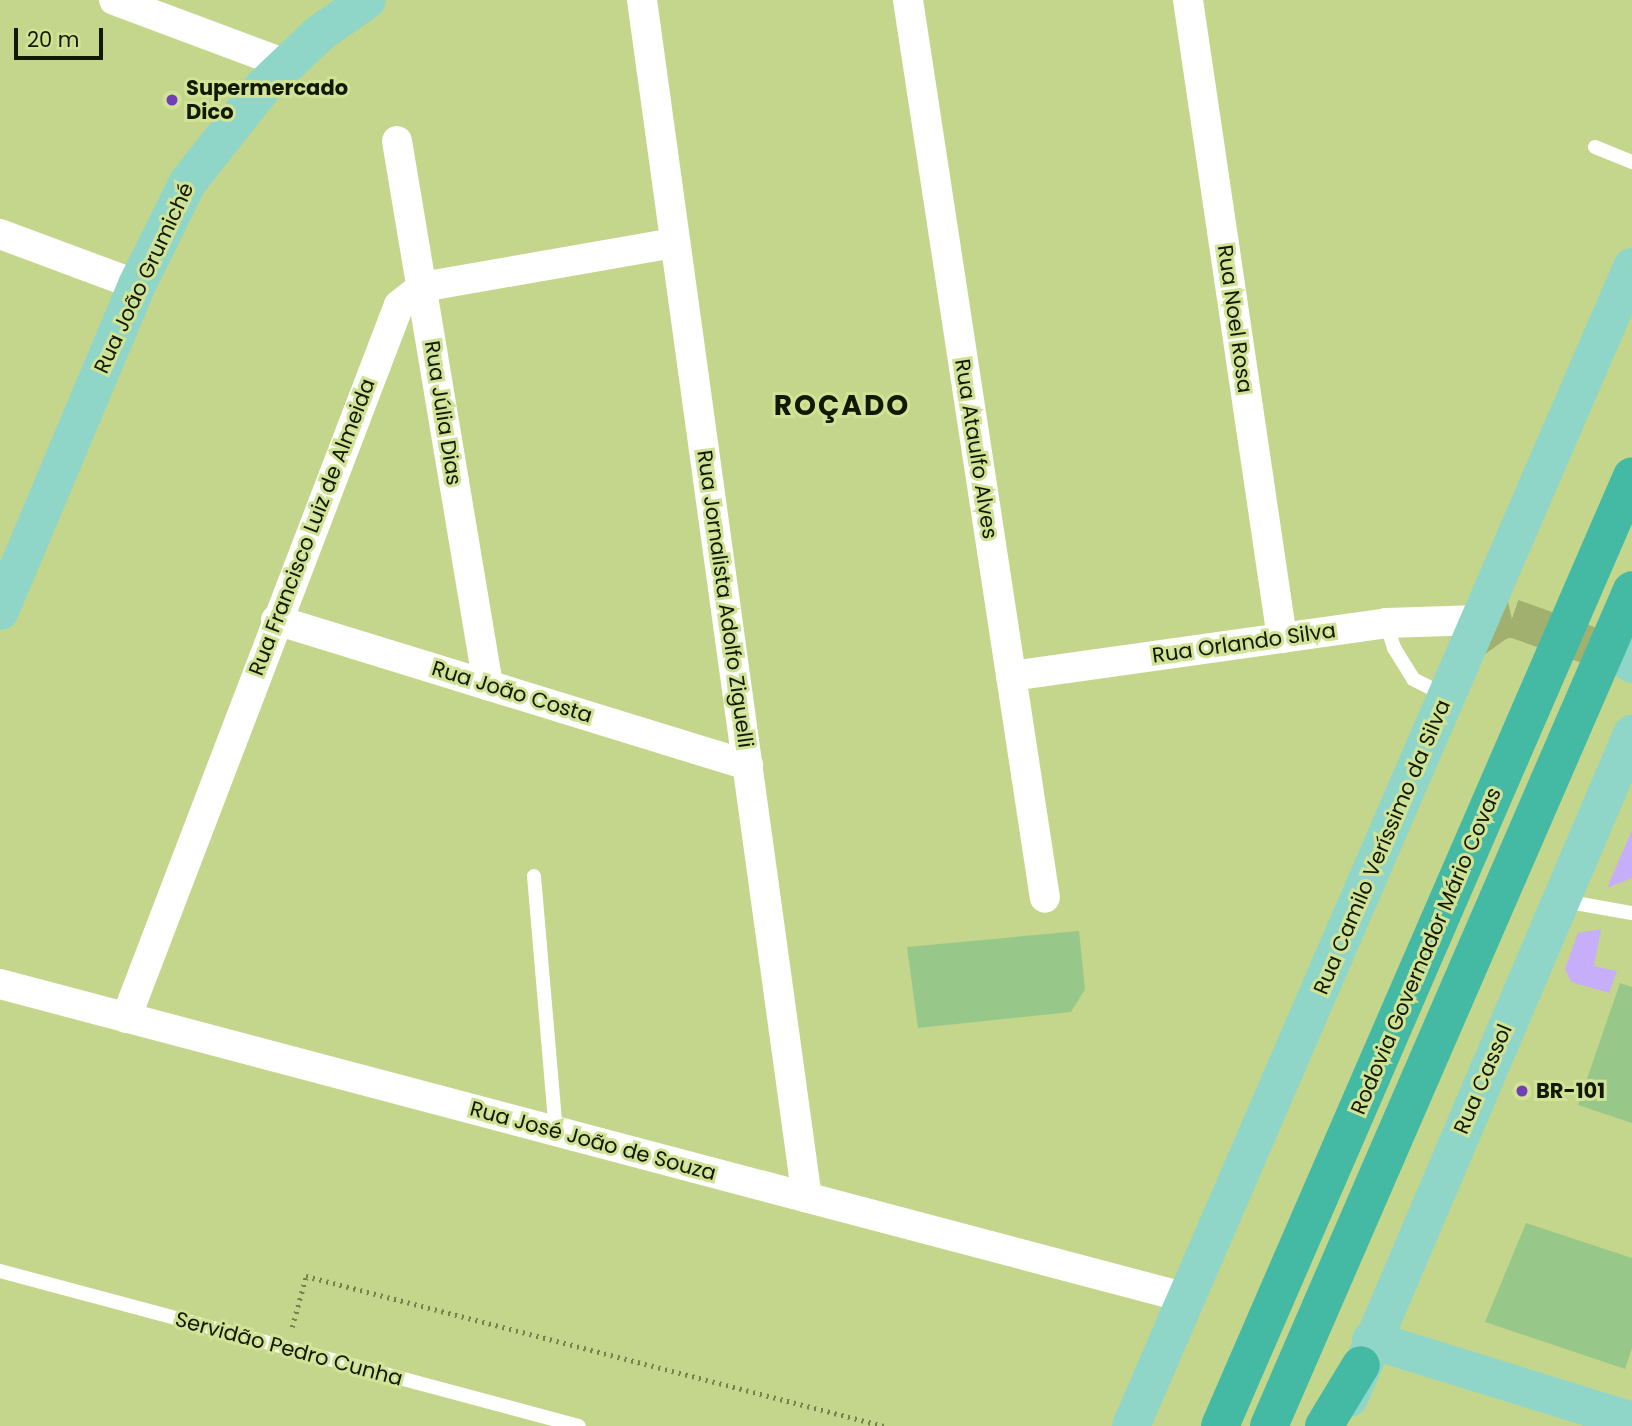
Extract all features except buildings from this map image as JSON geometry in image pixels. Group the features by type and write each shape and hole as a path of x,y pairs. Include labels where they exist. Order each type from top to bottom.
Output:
{"highway":[{"name":"Rodovia Governador Mário Covas","path":"1220,1426 1632,476"},
{"name":"Rodovia Governador Mário Covas","path":"1269,1426 1619,662 1626,603"},
{"path":"1324,1426 1366,1353"}],"main road":[{"name":"Rua João Grumiché","path":"0,611 137,285 208,151 263,87 357,3"},
{"name":"Rua Camilo Veríssimo da Silva","path":"1131,1426 1632,267"},
{"name":"Rua Cassol","path":"1339,1426 1366,1353 1560,900 1624,772 1632,734"},
{"path":"1366,1353 1632,1421"}],"street":[{"path":"114,0 288,65"},
{"name":"Rua Jornalista Adolfo Ziguelli","path":"642,0 807,1198"},
{"name":"Rua Ataulfo Alves","path":"908,0 1045,898"},
{"name":"Rua Noel Rosa","path":"1188,0 1282,638"},
{"name":"Rua Júlia Dias","path":"397,141 488,685"},
{"path":"0,234 137,285"},
{"path":"422,287 675,243"},
{"name":"Rua Francisco Luiz de Almeida","path":"126,1018 388,325 399,305 422,287"},
{"name":"Rua João Costa","path":"276,620 748,765"},
{"name":"Rua Orlando Silva","path":"1011,676 1386,623 1479,620"},
{"name":"Rua José João de Souza","path":"0,984 1187,1298"}],"lane":[{"path":"1595,147 1632,162"},
{"path":"1386,623 1394,648 1413,679 1447,696"},
{"path":"534,876 556,1131"},
{"path":"1560,900 1632,913"},
{"name":"Servidão Pedro Cunha","path":"0,1271 579,1426"}],"path":[{"path":"286,1348 306,1276 884,1426"}],"shaded area":[{"path":"1632,830 1632,878 1607,888"},
{"path":"1601,929 1594,966 1617,971 1609,993 1571,982 1565,969 1578,933"}],"tunnel":[{"path":"1471,641 1499,621 1512,618 1625,658"}],"place":[{"name":"Supermercado Dico","path":"172,100"},
{"name":"BR-101","path":"1522,1091"}],"district":[{"name":"ROÇADO","path":"842,406"}]}
